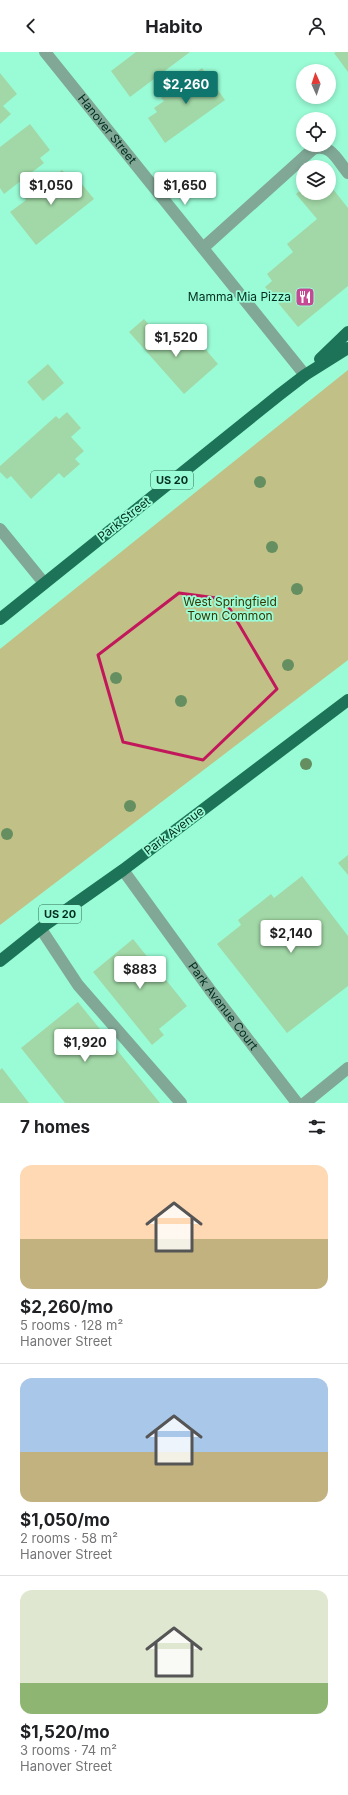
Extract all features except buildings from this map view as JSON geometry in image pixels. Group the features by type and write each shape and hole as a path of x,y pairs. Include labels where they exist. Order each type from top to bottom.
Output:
{"main road":[{"name":"Park Street","path":"305,375 348,332"},
{"name":"Park Street","path":"0,619 305,375 348,348"},
{"name":"Park Avenue","path":"0,961 348,700"}],"street":[{"name":"Hanover Street","path":"45,52 305,375"},
{"path":"203,248 313,149 321,146 328,148 348,173"},
{"path":"0,529 44,583"},
{"name":"Park Avenue Court","path":"123,870 210,990 297,1103"},
{"path":"41,929 78,985 181,1103"},
{"path":"305,1103 348,1068"}],"highlighted area":[{"path":"179,593 224,599 277,689 203,760 123,742 98,655"}],"green space":[{"name":"West Springfield Town Common","path":"348,370 348,660 0,925 0,649"}],"place":[{"name":"Mamma Mia Pizza","path":"305,297"}]}
